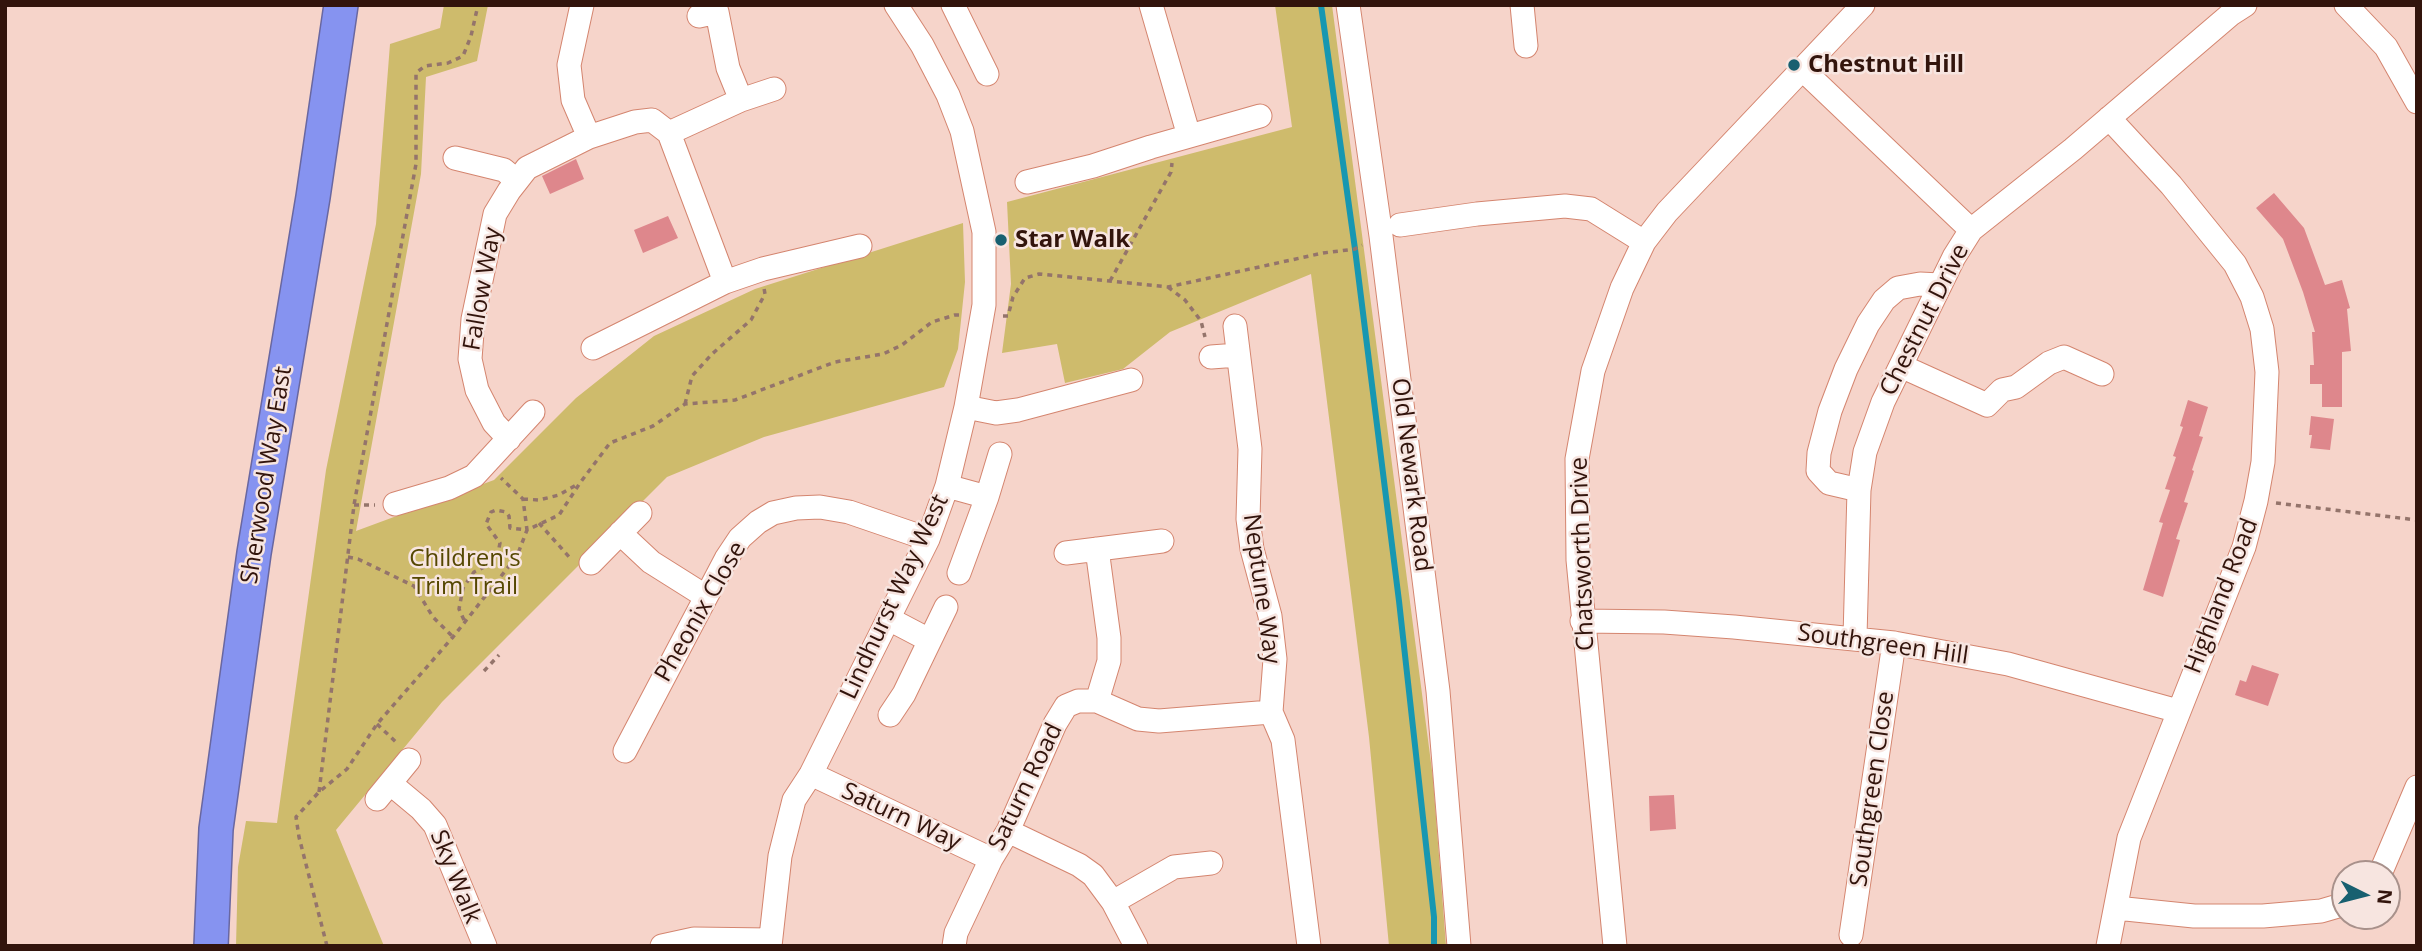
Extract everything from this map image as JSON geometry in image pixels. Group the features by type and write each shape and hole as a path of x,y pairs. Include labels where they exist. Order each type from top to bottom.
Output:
{"highway":[{"name":"Sherwood Way East","path":"211,946 216,829 254,553 313,197 341,5"}],"street":[{"path":"582,5 569,65 573,100 589,137"},
{"name":"Lindhurst Way West","path":"770,943 780,856 794,800 811,774 928,538 947,486 966,407 982,315 984,232 970,160 948,95 896,5"},
{"path":"953,5 987,74"},
{"path":"1151,5 1170,142"},
{"name":"Old Newark Road","path":"1348,5 1391,230 1438,691 1459,946"},
{"name":"Chatsworth Drive","path":"1615,946 1578,560 1577,459 1593,371 1622,288 1644,242 1667,212 1863,5"},
{"name":"Chestnut Drive","path":"1855,637 1859,490 1865,452 1883,402 1954,257 1971,230 2109,118 2231,13 2245,5"},
{"path":"2346,5 2386,47 2417,102"},
{"path":"699,16 717,12 728,68 741,100"},
{"path":"1526,47 1530,14"},
{"path":"1802,69 1971,230"},
{"path":"725,282 669,133 741,100 774,89"},
{"path":"1027,183 1260,117"},
{"name":"Highland Road","path":"2108,946 2129,838 2244,547 2263,462 2267,372 2262,329 2252,297 2235,264 2171,185 2109,118"},
{"name":"Fallow Way","path":"509,439 494,423 477,390 470,359 473,319 495,214 516,180 527,168 589,137 635,122 652,120 669,133"},
{"path":"455,158 503,170 516,180"},
{"path":"1391,230 1478,214 1565,206 1591,209 1644,242"},
{"path":"593,348 725,282 763,269 860,246"},
{"path":"1859,490 1829,483 1818,471 1819,453 1830,411 1846,369 1868,324 1884,300 1898,288 1920,284 1940,285"},
{"name":"Neptune Way","path":"1236,326 1250,449 1248,519 1252,549 1270,615 1275,659 1271,712 1283,740 1309,946"},
{"path":"1211,358 1238,355"},
{"path":"1902,366 1987,405 2002,390 2016,387 2049,363 2064,357 2102,373"},
{"path":"966,407 996,412 1018,410 1131,380"},
{"path":"395,504 449,488 474,476 533,412"},
{"path":"959,573 987,497 999,454"},
{"path":"947,486 987,497"},
{"name":"Pheonix Close","path":"625,751 705,596 740,538 758,522 774,513 796,508 820,507 849,512 928,538"},
{"path":"582,562 620,533 640,513"},
{"path":"620,533 651,562 705,596"},
{"path":"1066,553 1162,541"},
{"path":"1097,549 1109,638 1109,661 1097,701 1138,719 1159,721 1271,712"},
{"path":"890,715 904,694 946,607"},
{"path":"889,619 929,640"},
{"name":"Southgreen Hill","path":"1582,621 1664,622 1855,637 2008,664 2178,711"},
{"name":"Southgreen Close","path":"1852,935 1894,643"},
{"name":"Saturn Road","path":"954,946 956,933 991,859 1008,831 1055,724 1066,706 1078,701 1097,701"},
{"name":"Sky Walk","path":"406,754 384,792 421,808 435,825 485,946"},
{"name":"Saturn Way","path":"811,774 991,859"},
{"path":"2386,860 2417,787"},
{"path":"1008,831 1093,875 1112,902 1136,946"},
{"path":"1112,902 1174,867 1211,863"},
{"path":"2116,908 2194,916 2263,916 2331,908"},
{"path":"662,946 694,939 770,943"}],"path":[{"path":"319,792 356,492 416,164 416,74 425,66 448,63 463,56 478,5"},
{"path":"1110,281 1171,172 1170,142"},
{"path":"464,621 459,609 463,588 474,572 490,564 498,553 500,543 486,524 491,512 499,510 509,516 510,528 527,530 559,515 610,443 653,426 685,404 736,401 835,362 883,354 902,345 932,322 956,315 1008,316 1013,297 1024,278 1039,274 1168,287 1355,249 1391,230"},
{"path":"685,404 692,376 712,354 751,320 765,294 763,269"},
{"path":"1168,287 1185,300 1201,321 1211,358"},
{"path":"327,946 296,817 319,792 347,769 377,724 453,637 517,556 527,530 523,499 488,463"},
{"path":"523,499 539,500 559,495 580,483"},
{"path":"2256,501 2417,520"},
{"path":"540,523 582,562"},
{"path":"348,557 358,559 414,586 433,617 453,637"},
{"path":"484,671 499,655"},
{"path":"377,724 406,754"}],"green space":[{"name":"Children's Trim Trail","path":"444,5 488,5 477,61 426,77 421,174 356,531 494,480 576,398 654,336 755,289 963,223 965,282 958,349 944,387 764,437 667,477 442,702 336,830 384,946 236,946 238,867 246,821 277,823 326,470 376,224 390,44 440,28"},
{"path":"1275,5 1332,5 1433,778 1446,946 1389,946 1369,737 1311,274 1170,332 1123,369 1065,383 1057,344 1002,353 1011,284 1007,202 1292,127"}],"building":[{"path":"576,159 584,179 550,194 542,176"},
{"path":"2274,193 2304,228 2325,285 2342,280 2350,308 2347,309 2351,351 2342,352 2342,407 2322,407 2322,384 2310,384 2310,365 2314,365 2312,332 2315,332 2303,292 2283,239 2256,208"},
{"path":"668,216 678,238 643,253 634,230"},
{"path":"2188,400 2208,407 2199,436 2203,437 2184,502 2188,503 2176,539 2180,540 2163,597 2143,590 2163,523 2159,522 2170,490 2165,489 2176,457 2173,456 2183,427 2180,426"},
{"path":"2311,416 2334,419 2330,450 2310,448"},
{"path":"2252,665 2279,674 2268,706 2235,695 2240,680 2246,682"},
{"path":"1674,795 1676,829 1650,831 1649,796"}],"waterway":[{"path":"1321,5 1399,601 1434,917 1434,946"}],"place":[{"name":"Chestnut Hill","path":"1794,65"},
{"name":"Star Walk","path":"1001,240"}]}
